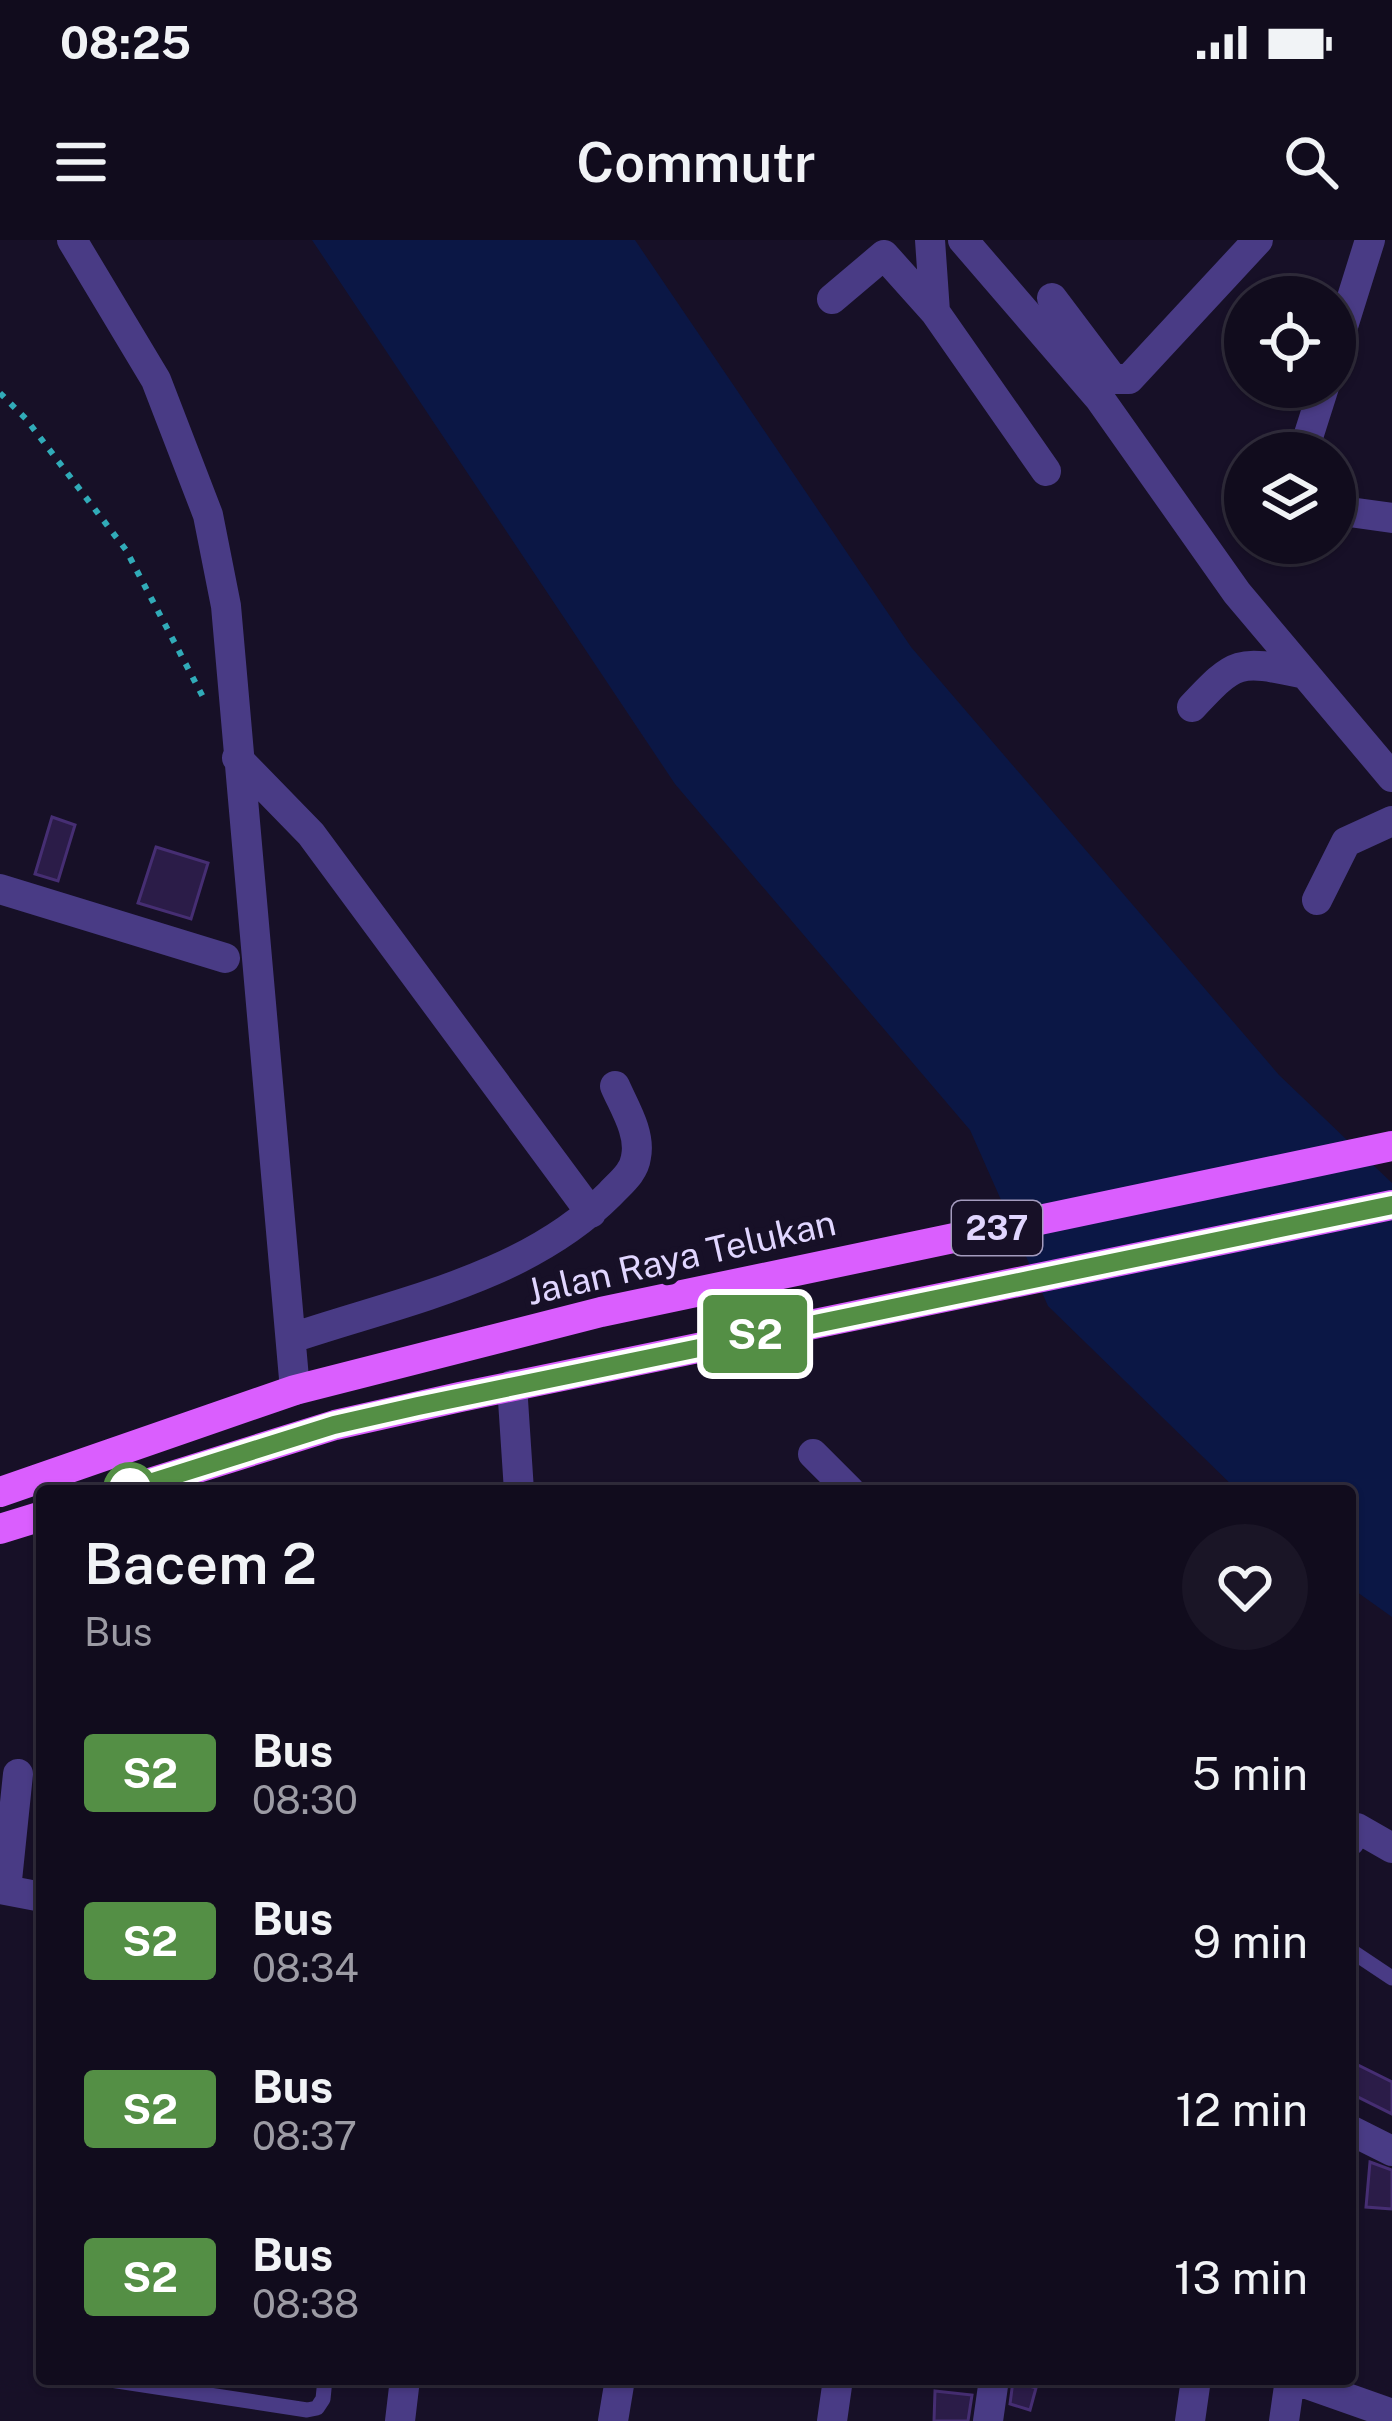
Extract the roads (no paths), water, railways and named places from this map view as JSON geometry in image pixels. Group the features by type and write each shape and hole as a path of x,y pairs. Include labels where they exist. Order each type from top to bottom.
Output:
{"main road":[{"name":"Jalan Raya Telukan","path":"0,1492 295,1390 602,1312 1392,1146"},
{"name":"237","path":"143,1485 334,1425 512,1385 1392,1205"},
{"path":"0,1529 36,1518"}],"street":[{"path":"72,240 156,380 208,514 226,606 295,1390"},
{"path":"930,240 935,312"},
{"path":"963,240 1100,399 1237,593 1392,777"},
{"path":"1052,298 1114,379 1129,379 1258,240"},
{"path":"1356,285 1370,240"},
{"path":"832,299 879,247 935,312 1046,471"},
{"path":"1356,513 1392,518"},
{"path":"1192,706 1236,665 1301,673"},
{"path":"237,752 324,851 591,1213"},
{"path":"1317,900 1346,842 1392,820"},
{"path":"0,889 225,958"},
{"path":"292,1338 520,1260 591,1213 631,1172 636,1159 634,1133 616,1086"},
{"path":"512,1385 519,1485"},
{"path":"813,1454 844,1485"},
{"path":"19,1774 3,1890 36,1896"},
{"path":"1356,1833 1392,1848"},
{"path":"1356,2134 1392,2151"},
{"path":"400,2421 404,2385"},
{"path":"614,2421 619,2385"},
{"path":"832,2421 837,2385"},
{"path":"988,2421 993,2385"},
{"path":"1190,2421 1195,2385"},
{"path":"1284,2421 1291,2385"},
{"path":"1309,2385 1392,2414"}],"lane":[{"path":"1356,1953 1392,1978"},
{"path":"143,2385 307,2410 317,2408 325,2385"}]}
